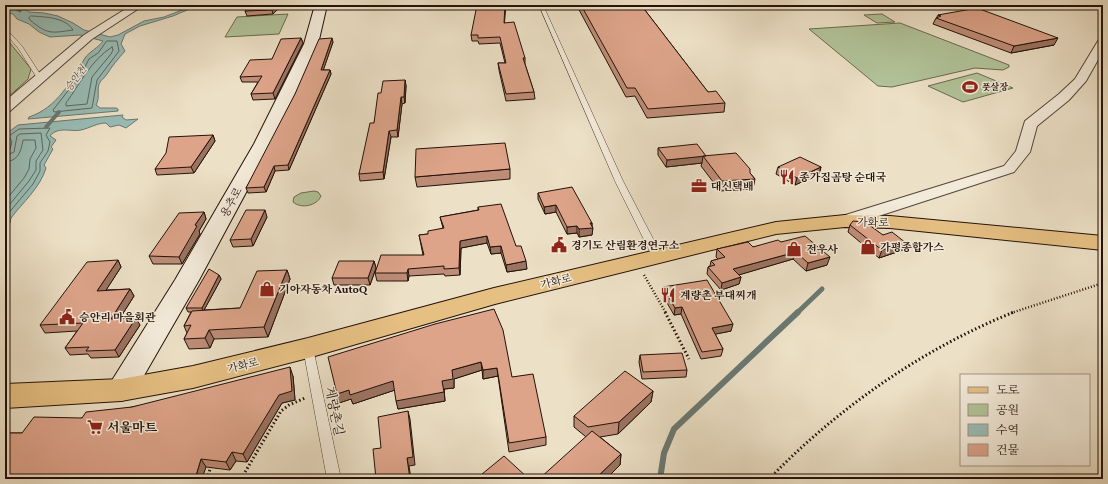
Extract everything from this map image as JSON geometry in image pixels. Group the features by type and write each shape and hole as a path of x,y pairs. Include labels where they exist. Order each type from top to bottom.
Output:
{"main road":[{"name":"가화로","path":"8,398 121,390 193,377 308,348 494,296 646,258 776,228 845,221 911,223 1103,243"}],"street":[{"path":"5,108 83,41 108,23 139,5"},
{"name":"용추로","path":"121,390 187,280 263,144 311,44 321,5"},
{"path":"845,221 1009,169 1023,152 1030,124 1064,97 1080,81 1103,41"}],"lane":[{"path":"541,5 619,181 646,258"},
{"path":"5,30 20,46 40,77"},
{"name":"계량촌길","path":"308,348 334,479"}],"path":[{"path":"646,258 665,311 689,359"},
{"path":"769,479 804,446 852,407 911,363 959,336 1015,312 1103,283"},
{"path":"241,479 281,411 299,400 317,394"},
{"path":"207,479 212,460"}],"green space":[{"path":"288,14 279,34 225,37 237,17"},
{"path":"882,14 895,22 877,23 864,15"},
{"path":"900,23 1009,65 1009,67 1003,70 975,68 892,87 878,86 809,29"},
{"path":"6,38 31,69 28,79 5,100"},
{"name":"풋살장","path":"977,73 1013,88 963,102 928,86"},
{"path":"314,191 318,192 321,196 316,202 304,206 293,202 294,197 301,193"}],"water":[{"path":"195,5 199,5 173,16 140,26 125,34 121,44 125,51 100,82 96,105 100,108 116,108 118,111 28,119 29,117 48,107 62,93 86,56 103,41 80,35 50,37 39,32 29,24 17,19 13,14 8,13 9,10 23,7 29,12 58,16 84,30 110,37 118,35 144,21 164,17"},
{"path":"123,115 122,117 126,120 138,119 126,128 119,125 110,127 106,123 103,123 81,130 61,130 53,133 50,136 56,140 51,147 53,149 44,165 46,168 40,182 11,218 10,223 5,230 5,151 8,142 6,139 6,134 18,125"}],"building":[{"path":"249,5 277,5 272,10 245,11"},
{"path":"477,5 505,5 504,23 514,22 525,58 523,58 534,92 506,94 498,63 506,63 500,37 478,38 478,35 471,35"},
{"path":"581,5 641,5 708,92 716,91 725,103 648,109 635,88 627,88"},
{"path":"977,8 1058,38 1014,46 936,18 941,16 938,15"},
{"path":"301,38 273,93 251,94 262,76 240,77 250,60 272,59 281,39"},
{"path":"332,38 321,70 330,70 288,165 274,166 264,187 246,188 295,94 319,39"},
{"path":"405,80 404,97 401,97 397,130 389,131 383,172 359,174 370,123 374,123 378,93 381,93 383,81"},
{"path":"213,135 191,167 155,169 166,153 169,137"},
{"path":"505,143 510,169 415,177 416,149"},
{"path":"697,144 706,156 667,160 658,148"},
{"path":"736,153 750,169 750,173 755,179 722,181 703,156"},
{"path":"800,157 821,167 797,178 778,167"},
{"path":"572,187 592,223 590,223 593,228 579,229 577,226 567,227 556,205 544,207 538,193"},
{"path":"501,204 516,246 521,246 526,261 506,265 501,246 490,247 487,236 460,241 459,268 444,269 444,266 408,269 407,273 375,273 381,255 424,255 419,235 428,234 428,231 444,228 440,217 479,210 478,207"},
{"path":"246,210 265,210 251,239 230,240"},
{"path":"204,212 195,225 197,226 179,257 149,256 179,213"},
{"path":"853,221 865,222 883,235 892,232 906,243 882,250 850,225"},
{"path":"805,236 830,257 808,263 796,252 733,269 741,277 722,283 708,267 715,265 711,261 725,257 717,249 748,242 753,247 778,240 781,242"},
{"path":"118,260 97,291 130,289 111,319 136,318 115,350 86,351 89,347 65,348 83,323 40,325 87,262"},
{"path":"339,261 374,261 368,278 332,278"},
{"path":"209,269 219,275 202,308 186,308"},
{"path":"287,270 264,327 209,330 205,338 184,339 191,325 184,326 192,311 240,308 257,271"},
{"path":"707,280 733,324 712,328 723,349 702,352 682,307 675,308 663,287"},
{"path":"494,309 503,330 512,377 533,374 546,437 509,443 497,368 483,370 481,362 452,370 453,379 442,381 444,392 396,401 393,381 350,395 349,390 337,394 328,357 435,324"},
{"path":"682,353 687,370 643,372 640,355"},
{"path":"290,367 292,391 279,395 243,454 232,452 226,462 201,459 195,479 5,479 5,433 22,433 34,417 82,418 86,412 132,407"},
{"path":"625,371 653,391 619,422 588,427 574,416"},
{"path":"408,411 413,457 407,458 410,479 376,479 373,449 381,448 378,417"},
{"path":"592,431 621,454 595,479 539,479"},
{"path":"504,456 529,479 476,479"}],"waterway":[{"path":"9,5 20,11"},
{"name":"승안천","path":"46,127 59,112"},
{"path":"797,313 822,289"},
{"path":"660,479 664,453 674,429 798,312"}],"place":[{"name":"풋살장","path":"970,87"},
{"name":"종가집곰탕 순대국","path":"787,177"},
{"name":"대신택배","path":"699,186"},
{"name":"경기도 산림환경연구소","path":"559,245"},
{"name":"가평종합가스","path":"868,247"},
{"name":"전우사","path":"794,249"},
{"name":"기아자동차 AutoQ","path":"267,289"},
{"name":"계량촌 부대찌개","path":"668,295"},
{"name":"승안리 마을회관","path":"67,317"},
{"name":"서울마트","path":"95,427"}]}
